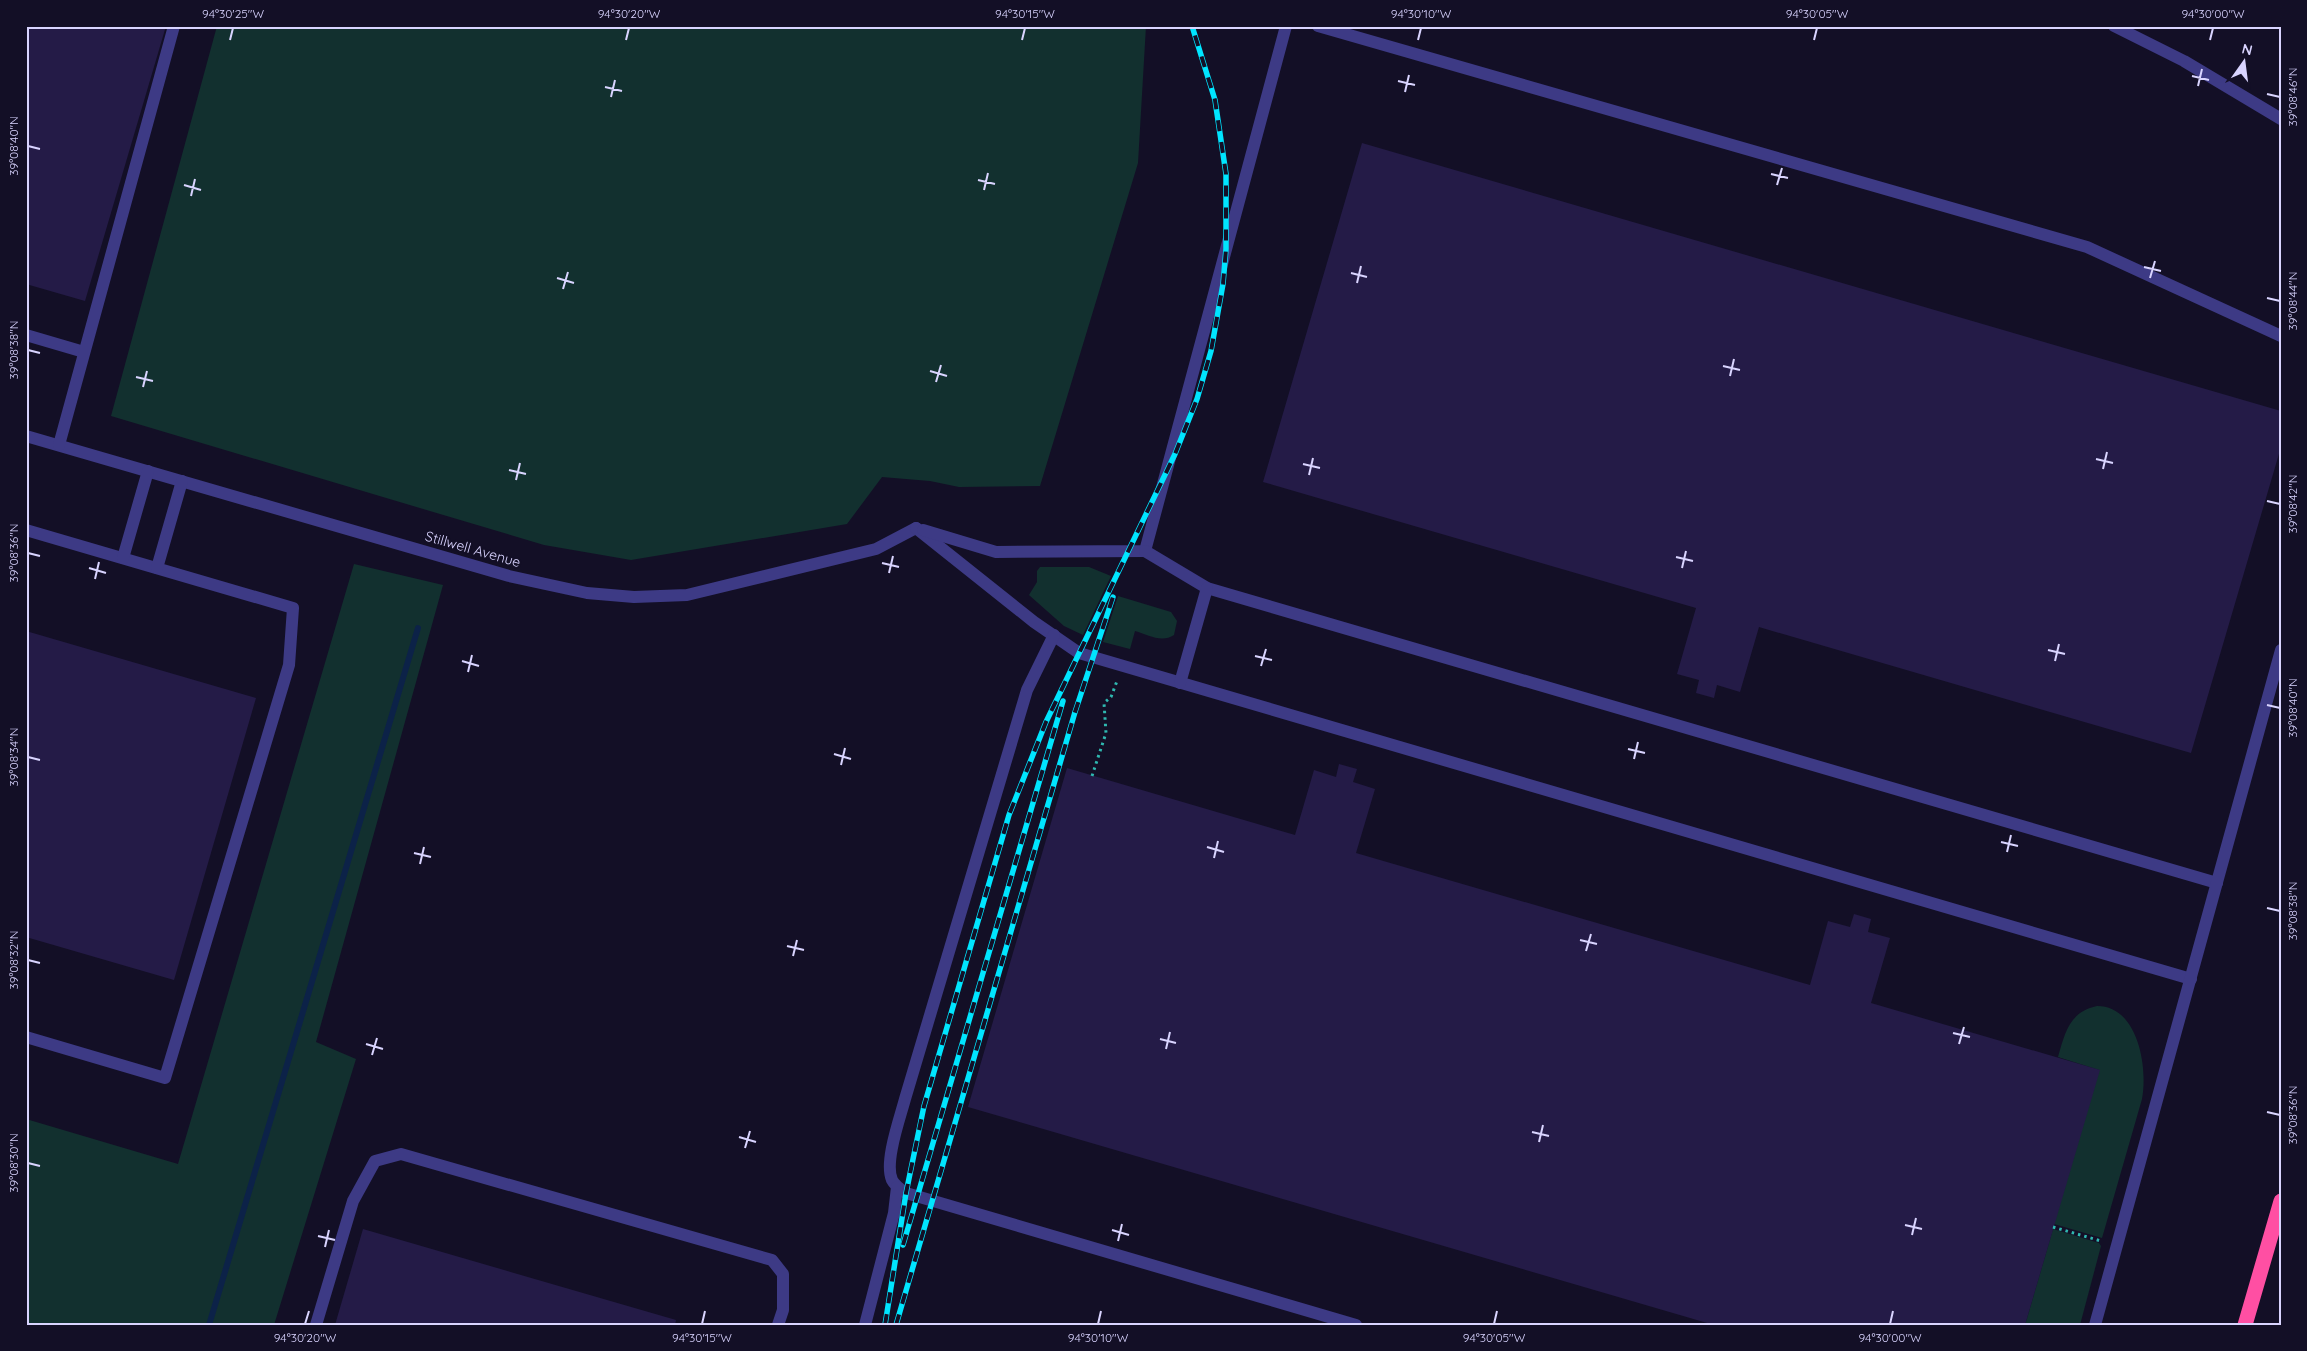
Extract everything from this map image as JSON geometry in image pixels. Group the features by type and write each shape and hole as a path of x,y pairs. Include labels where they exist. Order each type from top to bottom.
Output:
{"highway":[{"path":"2245,1325 2281,1201"}],"street":[{"path":"59,445 174,26"},
{"path":"1145,552 1286,26"},
{"path":"1318,26 2087,247 2281,336"},
{"path":"2114,26 2184,61 2281,119"},
{"path":"26,335 84,352"},
{"name":"Stillwell Avenue","path":"26,436 509,576 587,593 634,597 687,595 876,549 916,528"},
{"path":"123,558 148,471"},
{"path":"157,568 182,481"},
{"path":"916,528 996,552 1145,552 1207,588 2217,883"},
{"path":"916,528 1079,653 2191,980"},
{"path":"26,530 293,608 289,664 165,1078 26,1037"},
{"path":"1180,683 1207,588"},
{"path":"1054,635 1027,690 905,1099 890,1166 892,1178 897,1187 906,1193 1356,1325"},
{"path":"2095,1325 2281,650"},
{"path":"316,1325 353,1201 375,1161 401,1154 772,1260 783,1274 783,1310 778,1325"},
{"path":"865,1325 894,1213 897,1187"}],"path":[{"path":"1092,776 1106,733 1104,703 1112,697 1121,666"},
{"path":"2053,1227 2117,1245"}],"green space":[{"path":"217,26 1146,26 1138,163 1040,486 959,487 930,481 882,477 847,524 631,560 544,545 111,416"},
{"path":"354,564 443,585 316,1042 356,1059 274,1325 26,1325 26,1119 178,1164"},
{"path":"1040,567 1089,567 1111,576 1083,635 1064,626 1029,595 1037,582 1037,571"},
{"path":"1118,596 1171,612 1177,621 1174,635 1160,638 1135,631 1130,649 1103,642"},
{"path":"2097,1006 2111,1009 2122,1016 2131,1027 2137,1040 2143,1071 2142,1099 2102,1238 2054,1224 2099,1070 2058,1057 2066,1032 2074,1018 2080,1013"},
{"path":"2053,1229 2099,1243 2101,1246 2080,1325 2025,1325"}],"building":[{"path":"26,26 166,26 85,301 26,284"},
{"path":"1362,143 2281,411 2281,447 2191,753 1759,627 1740,692 1717,685 1714,698 1696,693 1699,680 1677,674 1696,608 1263,482"},
{"path":"26,631 256,698 174,980 26,937"},
{"path":"1339,764 1357,769 1353,782 1375,789 1356,853 1810,985 1828,921 1850,927 1854,914 1871,919 1868,932 1890,938 1871,1003 2100,1070 2025,1325 1714,1325 968,1107 1067,768 1295,835 1314,770 1336,777"},
{"path":"363,1229 676,1320 675,1325 335,1325"}],"waterway":[{"path":"209,1325 418,628"}],"railway":[{"path":"885,1325 906,1193 924,1106 1009,815 1046,722 1175,454 1197,399 1211,351 1223,284 1226,249 1226,174 1215,100 1192,26"},
{"path":"896,1325 1075,712 1113,597"},
{"path":"903,1245 1063,701"}]}
